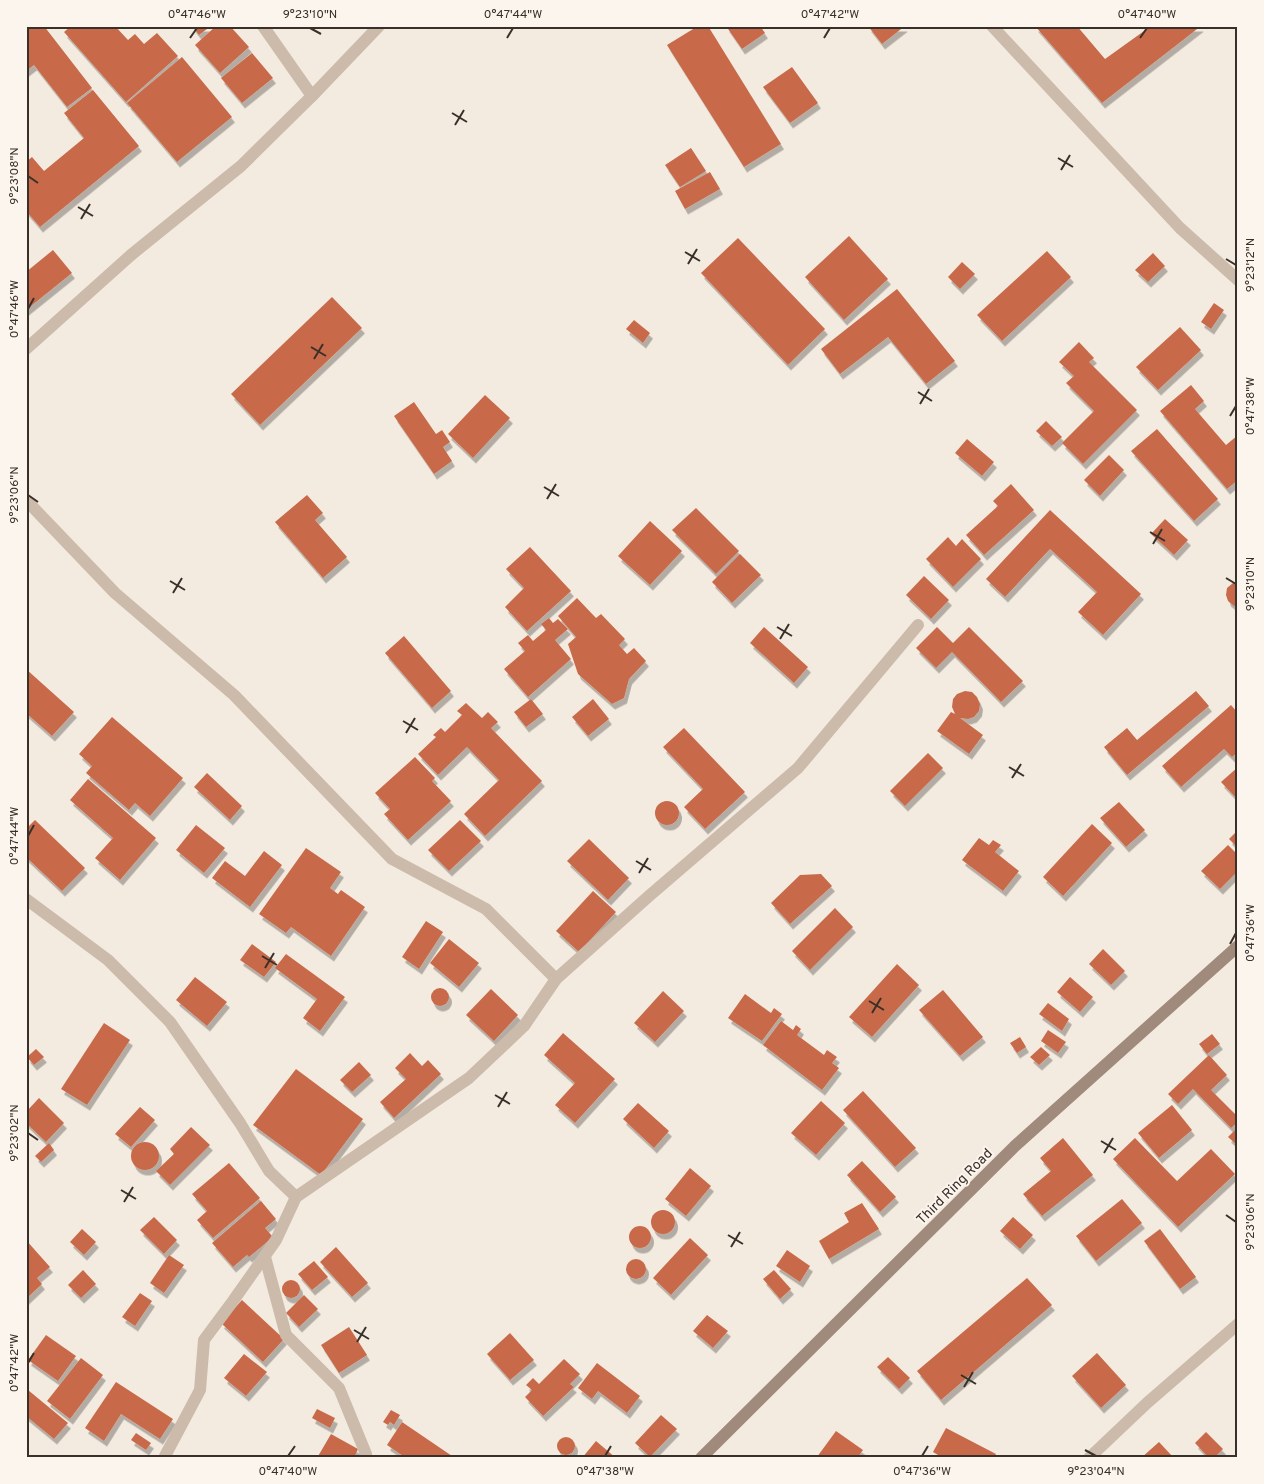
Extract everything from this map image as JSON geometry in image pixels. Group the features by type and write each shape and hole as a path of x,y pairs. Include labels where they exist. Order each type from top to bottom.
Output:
{"street":[{"path":"263,26 312,96"},
{"path":"26,349 131,255 241,166 379,26"},
{"path":"992,26 1180,228 1238,280"},
{"path":"26,500 115,593 234,695 392,859 486,909 556,979"},
{"path":"166,1458 165,1456 200,1390 204,1340 234,1301 276,1240 296,1197 469,1078 524,1026 556,979 798,768 918,625"},
{"path":"26,899 108,960 170,1022 240,1123 269,1171 296,1197"},
{"name":"Third Ring Road","path":"701,1458 1015,1146 1238,946"},
{"path":"265,1257 286,1335 339,1388 366,1458"},
{"path":"1089,1458 1147,1402 1238,1324"}],"building":[{"path":"26,26 44,26 92,88 67,107 34,65 26,71"},
{"path":"71,26 115,26 128,40 135,34 144,44 157,33 178,56 126,102 64,32"},
{"path":"192,26 211,26 199,35"},
{"path":"216,26 230,26 249,47 220,73 195,45"},
{"path":"698,26 708,26 781,144 744,167 667,45"},
{"path":"726,26 760,26 765,33 742,49"},
{"path":"868,26 905,26 882,44"},
{"path":"1035,26 1077,26 1105,59 1151,26 1201,26 1102,103"},
{"path":"252,53 273,78 242,103 221,78"},
{"path":"182,57 232,117 177,162 127,103"},
{"path":"792,67 818,103 790,123 763,87"},
{"path":"93,90 139,146 40,227 26,211 26,162 32,157 44,171 84,138 64,113"},
{"path":"691,148 706,171 680,187 665,165"},
{"path":"710,172 720,189 685,209 675,191"},
{"path":"849,236 888,279 844,320 805,277"},
{"path":"738,238 825,329 788,365 701,273"},
{"path":"53,250 72,273 26,310 26,272"},
{"path":"1047,251 1071,277 1002,341 977,315"},
{"path":"1153,253 1165,266 1148,282 1135,270"},
{"path":"962,262 975,274 960,289 948,277"},
{"path":"897,289 955,361 926,384 888,337 840,374 821,349"},
{"path":"332,297 362,328 260,425 231,394"},
{"path":"1214,303 1224,310 1211,329 1201,322"},
{"path":"634,320 650,333 643,343 626,329"},
{"path":"1180,327 1201,350 1158,390 1136,367"},
{"path":"1079,342 1094,358 1089,362 1137,410 1083,464 1062,443 1094,411 1066,383 1074,376 1059,362"},
{"path":"1191,385 1204,401 1195,409 1226,445 1238,435 1238,480 1227,489 1160,411"},
{"path":"485,395 510,418 473,458 448,434"},
{"path":"414,402 436,434 442,430 450,442 443,447 452,461 434,474 394,416"},
{"path":"1046,421 1062,437 1052,446 1036,431"},
{"path":"1157,429 1218,499 1194,521 1131,451"},
{"path":"967,439 994,462 982,476 955,453"},
{"path":"1109,455 1124,470 1100,496 1084,480"},
{"path":"1011,484 1034,510 984,555 966,535 998,506 993,501"},
{"path":"307,495 323,513 315,520 347,557 323,578 275,522"},
{"path":"696,508 739,551 716,574 672,530"},
{"path":"1050,510 1141,594 1103,635 1078,612 1097,592 1050,549 1005,597 986,579"},
{"path":"1165,519 1188,540 1174,555 1151,534"},
{"path":"650,521 682,551 650,585 618,556"},
{"path":"948,537 956,546 962,539 981,559 953,587 926,559"},
{"path":"530,547 571,591 527,631 505,607 524,588 506,569"},
{"path":"740,554 761,575 732,603 712,582"},
{"path":"924,576 949,600 931,619 906,595"},
{"path":"1233,583 1238,583 1238,605 1234,606 1228,601 1226,595 1227,588"},
{"path":"577,598 596,618 601,614 625,639 619,645 627,654 634,648 646,661 629,679 624,698 612,704 578,674 568,644 576,637 558,616"},
{"path":"549,618 553,623 558,619 568,629 555,640 571,659 528,697 504,669 525,651 518,643 528,635 533,641 546,630 541,624"},
{"path":"764,627 808,667 794,683 750,643"},
{"path":"937,627 953,643 969,627 1023,681 1001,702 952,652 936,668 916,648"},
{"path":"404,636 451,691 432,708 385,653"},
{"path":"26,669 74,712 52,736 26,713"},
{"path":"965,691 972,692 977,697 980,704 979,711 974,717 968,719 960,718 983,735 969,754 937,731 951,712 955,714 952,707 953,699 957,694"},
{"path":"1196,691 1209,706 1127,775 1104,747 1127,728 1137,740"},
{"path":"531,699 543,714 526,727 514,712"},
{"path":"593,699 609,719 588,736 572,717"},
{"path":"466,703 482,718 488,712 498,722 491,728 542,781 485,836 464,814 499,780 467,747 438,775 418,754 436,737 433,735 441,728 445,732 462,715 457,711"},
{"path":"1231,705 1238,713 1238,752 1232,757 1224,749 1181,787 1162,766"},
{"path":"112,717 183,778 150,816 135,803 129,810 86,773 92,766 79,754"},
{"path":"684,728 745,792 705,829 684,807 703,789 663,747"},
{"path":"928,753 943,768 905,806 890,791"},
{"path":"415,757 435,778 432,781 451,801 408,840 384,814 390,809 375,793"},
{"path":"1238,767 1238,800 1221,782"},
{"path":"207,773 242,806 230,820 194,787"},
{"path":"88,779 156,838 120,880 95,858 113,838 70,800"},
{"path":"667,801 676,804 679,813 676,822 667,825 658,822 655,813 658,804"},
{"path":"1119,802 1145,830 1126,847 1100,818"},
{"path":"35,820 85,868 62,891 26,857 26,829"},
{"path":"460,820 481,841 449,871 428,850"},
{"path":"1092,824 1112,843 1063,896 1043,877"},
{"path":"196,825 225,848 204,873 176,850"},
{"path":"1238,830 1238,848 1229,839"},
{"path":"979,838 989,845 993,840 1001,845 995,852 1019,871 1003,891 962,860"},
{"path":"589,839 629,878 608,900 567,861"},
{"path":"1228,845 1238,855 1238,871 1220,889 1201,871"},
{"path":"306,848 341,872 330,888 338,894 341,890 365,907 331,956 291,927 286,933 259,914"},
{"path":"264,851 282,865 250,907 212,878 225,861 245,876"},
{"path":"821,874 832,886 790,924 771,903 800,875"},
{"path":"593,891 616,912 579,952 556,931"},
{"path":"835,908 853,927 810,970 792,951"},
{"path":"426,921 443,932 419,969 402,957"},
{"path":"449,939 479,963 459,987 430,963"},
{"path":"252,944 276,962 264,977 240,960"},
{"path":"1103,949 1125,971 1111,985 1089,964"},
{"path":"286,954 345,997 320,1031 303,1018 317,999 275,968"},
{"path":"897,964 919,985 872,1037 849,1017"},
{"path":"195,977 227,1002 207,1026 176,1000"},
{"path":"1070,977 1093,997 1080,1012 1057,992"},
{"path":"436,988 444,988 449,993 447,1004 436,1006 431,1001 431,993"},
{"path":"491,989 518,1015 494,1041 466,1015"},
{"path":"943,990 983,1037 960,1056 919,1010"},
{"path":"663,991 684,1011 655,1042 634,1023"},
{"path":"745,994 771,1013 774,1008 782,1014 762,1041 728,1018"},
{"path":"1048,1003 1069,1019 1062,1031 1039,1014"},
{"path":"781,1021 793,1030 796,1025 801,1029 797,1035 824,1055 827,1050 837,1057 832,1063 839,1068 822,1090 763,1045"},
{"path":"104,1023 130,1040 87,1105 61,1089"},
{"path":"1048,1030 1066,1042 1058,1053 1041,1041"},
{"path":"563,1033 615,1079 575,1123 555,1105 575,1083 544,1055"},
{"path":"1212,1034 1220,1044 1207,1054 1199,1044"},
{"path":"1020,1037 1026,1047 1017,1053 1010,1043"},
{"path":"1041,1047 1050,1055 1039,1065 1030,1057"},
{"path":"36,1049 44,1057 34,1065 27,1057"},
{"path":"410,1053 422,1066 428,1060 441,1074 394,1118 380,1102 406,1079 395,1068"},
{"path":"1209,1055 1227,1075 1211,1090 1238,1117 1238,1122 1231,1128 1193,1089 1178,1104 1168,1094"},
{"path":"359,1062 371,1075 352,1092 340,1080"},
{"path":"296,1069 363,1119 321,1175 253,1125"},
{"path":"863,1091 916,1148 895,1167 843,1110"},
{"path":"39,1098 64,1123 46,1142 26,1123 26,1112"},
{"path":"821,1101 845,1123 816,1155 791,1133"},
{"path":"638,1103 669,1131 654,1148 623,1119"},
{"path":"1172,1105 1192,1130 1159,1158 1138,1133"},
{"path":"140,1107 155,1120 131,1147 115,1134"},
{"path":"191,1127 210,1145 170,1185 156,1171 174,1154 170,1149"},
{"path":"1238,1127 1238,1146 1228,1137"},
{"path":"1063,1138 1093,1175 1042,1216 1023,1194 1051,1171 1040,1158"},
{"path":"1135,1138 1177,1181 1211,1149 1235,1174 1178,1227 1113,1159"},
{"path":"145,1142 155,1146 159,1156 155,1166 145,1170 135,1166 131,1156 135,1146"},
{"path":"49,1143 54,1150 41,1162 35,1156"},
{"path":"862,1161 896,1197 880,1212 847,1175"},
{"path":"229,1163 260,1198 213,1238 197,1220 207,1211 192,1194"},
{"path":"690,1168 711,1186 686,1216 665,1199"},
{"path":"1122,1199 1142,1223 1096,1261 1076,1236"},
{"path":"261,1201 276,1219 265,1228 273,1237 249,1257 247,1255 233,1267 212,1243"},
{"path":"862,1203 879,1229 829,1259 819,1241 849,1222 844,1213"},
{"path":"663,1210 671,1214 675,1222 671,1230 663,1234 655,1230 651,1222 655,1214"},
{"path":"154,1217 177,1240 164,1254 140,1230"},
{"path":"1013,1217 1033,1235 1020,1249 1000,1231"},
{"path":"640,1226 648,1229 651,1237 648,1245 640,1248 632,1245 629,1237 632,1229"},
{"path":"82,1229 96,1242 84,1255 70,1242"},
{"path":"1160,1229 1196,1277 1180,1289 1144,1241"},
{"path":"690,1238 708,1255 671,1295 653,1278"},
{"path":"26,1240 50,1267 37,1278 42,1284 26,1299"},
{"path":"336,1247 368,1283 352,1297 320,1262"},
{"path":"787,1250 810,1266 800,1282 776,1266"},
{"path":"169,1255 184,1265 164,1293 150,1283"},
{"path":"636,1259 643,1262 646,1269 643,1276 636,1279 629,1276 626,1269 629,1262"},
{"path":"314,1261 328,1277 312,1290 298,1274"},
{"path":"83,1270 96,1284 81,1298 68,1285"},
{"path":"774,1270 791,1289 780,1299 763,1279"},
{"path":"1027,1278 1052,1305 941,1400 917,1371"},
{"path":"291,1280 297,1283 300,1289 297,1295 291,1298 285,1295 282,1289 285,1283"},
{"path":"140,1293 152,1301 135,1326 122,1317"},
{"path":"304,1295 318,1309 299,1327 286,1313"},
{"path":"242,1300 284,1339 263,1362 221,1323"},
{"path":"707,1315 728,1331 713,1348 693,1331"},
{"path":"349,1327 367,1355 339,1373 321,1345"},
{"path":"510,1333 534,1360 510,1380 487,1354"},
{"path":"46,1335 76,1356 58,1381 28,1360"},
{"path":"1097,1353 1126,1385 1101,1408 1072,1376"},
{"path":"244,1354 267,1372 246,1396 224,1378"},
{"path":"888,1357 910,1378 899,1389 877,1367"},
{"path":"81,1358 103,1375 70,1419 47,1401"},
{"path":"564,1359 580,1374 570,1384 574,1387 543,1416 525,1397 532,1390 526,1385 533,1378 539,1384"},
{"path":"597,1363 640,1396 627,1413 598,1391 592,1399 578,1388"},
{"path":"116,1382 173,1419 160,1439 121,1414 104,1441 85,1428"},
{"path":"28,1390 68,1423 54,1439 26,1416 26,1393"},
{"path":"317,1409 335,1418 330,1428 312,1418"},
{"path":"391,1410 400,1415 394,1425 390,1422 388,1425 383,1422"},
{"path":"661,1415 677,1429 650,1457 635,1443"},
{"path":"402,1422 455,1458 406,1458 387,1445"},
{"path":"946,1428 996,1454 994,1458 943,1458 933,1452"},
{"path":"836,1431 863,1450 857,1458 817,1457"},
{"path":"1206,1432 1223,1449 1214,1458 1209,1458 1195,1443"},
{"path":"136,1433 151,1443 146,1450 131,1440"},
{"path":"331,1434 358,1449 354,1458 317,1458"},
{"path":"562,1437 570,1437 575,1442 573,1453 562,1455 557,1450 557,1442"},
{"path":"596,1441 616,1458 582,1458"},
{"path":"1159,1442 1174,1458 1141,1458"}]}
